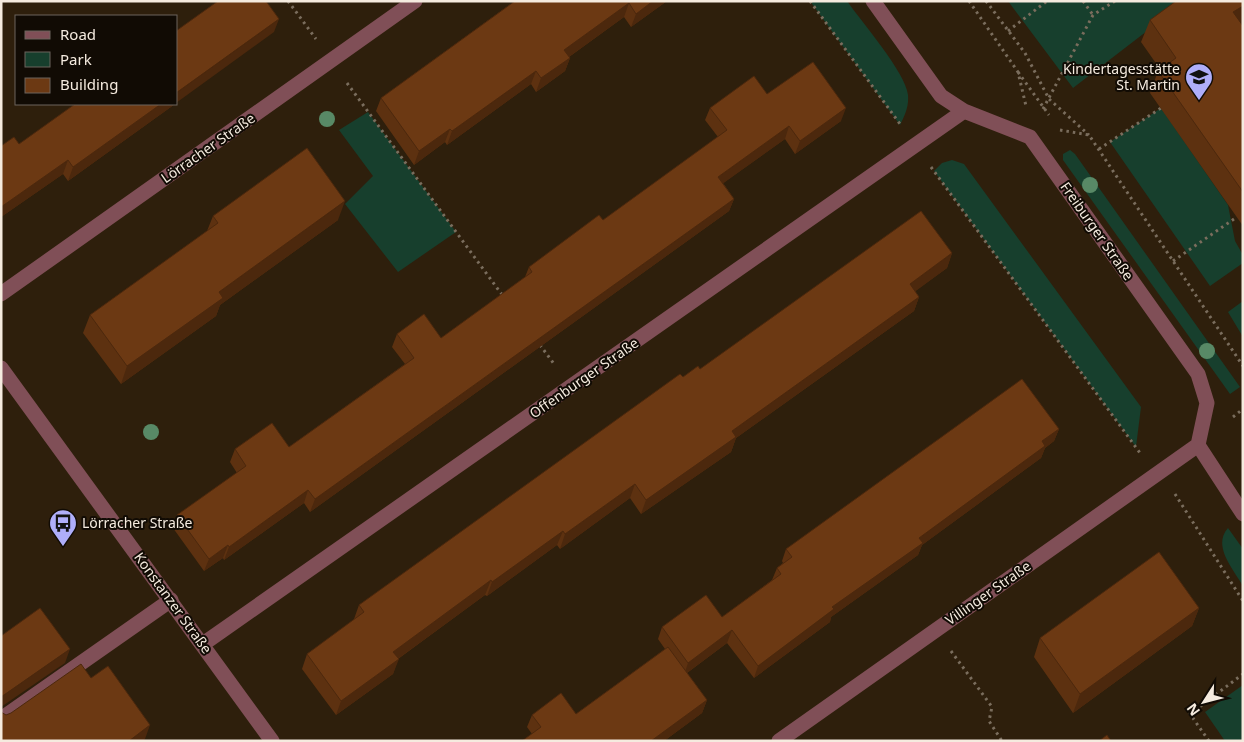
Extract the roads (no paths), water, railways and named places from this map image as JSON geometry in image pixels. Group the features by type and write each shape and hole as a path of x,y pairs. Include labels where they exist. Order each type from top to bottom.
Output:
{"street":[{"name":"Lörracher Straße","path":"1,294 415,1"},
{"path":"873,1 941,96 964,111"},
{"name":"Freiburger Straße","path":"964,111 1030,137 1198,374 1206,403 1198,445"},
{"name":"Offenburger Straße","path":"204,644 964,111"},
{"name":"Konstanzer Straße","path":"1,368 204,644 272,741"},
{"path":"1198,445 1243,514"},
{"name":"Villinger Straße","path":"779,741 1198,445"},
{"path":"1,719 171,600"}],"place":[{"name":"Kindertagesstätte St. Martin","path":"1199,101"},
{"name":"Lörracher Straße","path":"63,547"}]}
